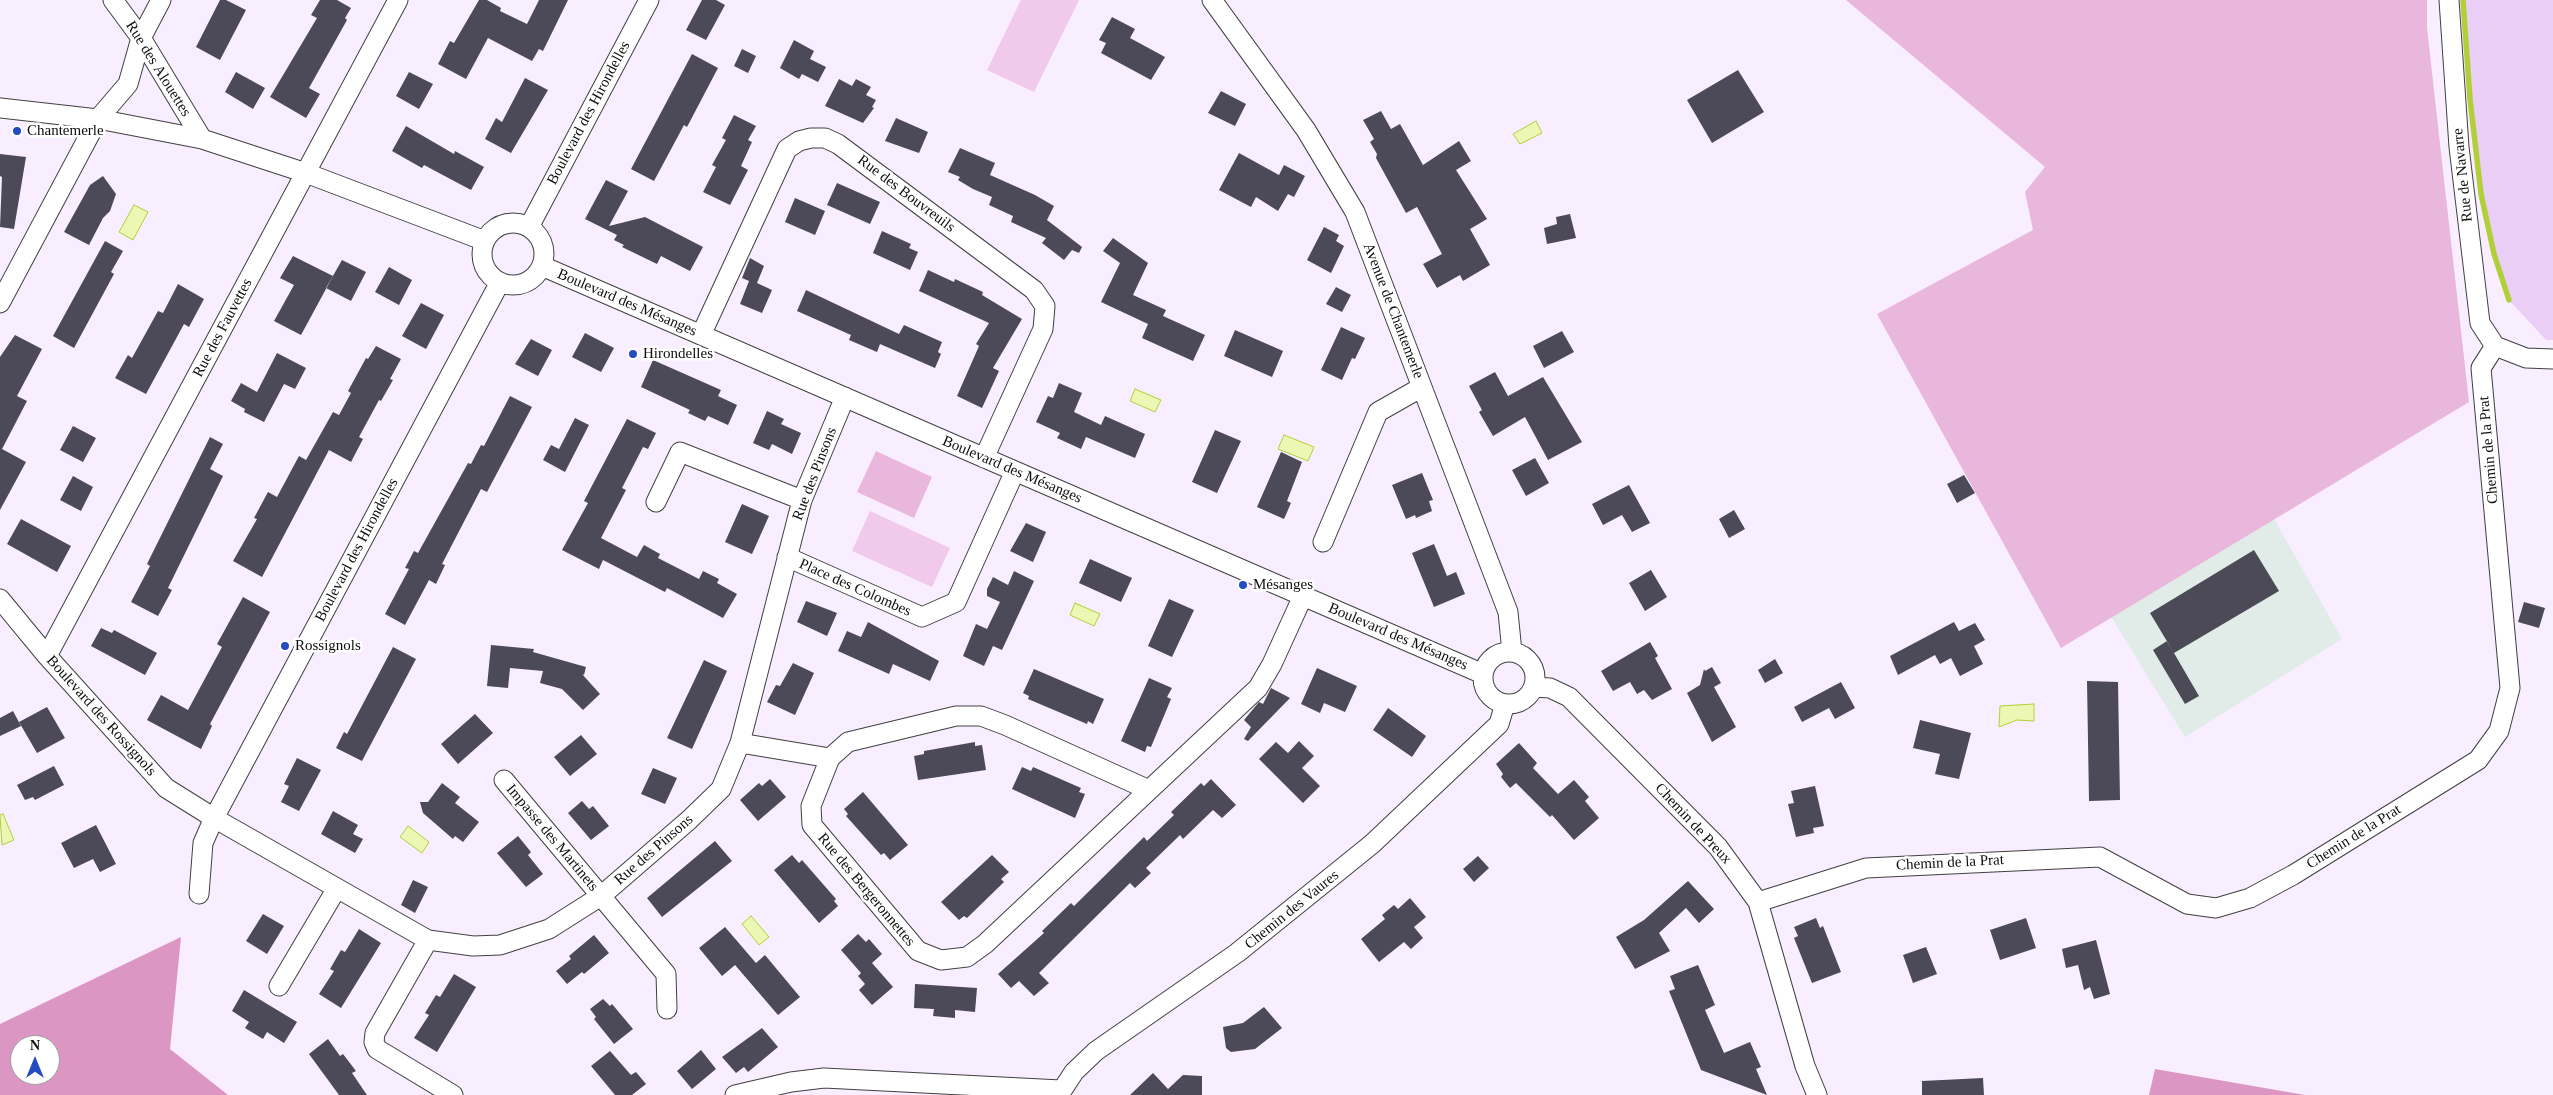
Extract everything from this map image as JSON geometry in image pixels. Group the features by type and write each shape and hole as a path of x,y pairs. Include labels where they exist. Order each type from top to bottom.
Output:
{"street":[{"name":"Rue des Alouettes","path":"113,0 141,38 202,139"},
{"path":"0,302 98,119 128,84 141,38 161,0"},
{"name":"Rue des Fauvettes","path":"47,656 398,0"},
{"name":"Boulevard des Hirondelles","path":"529,227 648,0"},
{"name":"Avenue de Chantemerle","path":"1212,0 1306,130 1355,212 1508,612 1512,652"},
{"name":"Rue de Navarre","path":"2449,0 2459,147 2480,323 2495,346"},
{"path":"0,108 98,119 202,139 306,173 484,241"},
{"name":"Rue des Bouvreuils","path":"700,335 787,149 799,141 811,138 825,138 838,144 1034,290 1045,306 1043,329 984,458"},
{"path":"509,223 520,223 529,227 536,232 544,249 542,266 529,281 510,284 500,282 492,277 482,260 484,241 490,232 509,223"},
{"name":"Boulevard des Mésanges","path":"542,266 1483,674"},
{"name":"Boulevard des Hirondelles","path":"199,894 202,843 214,818 500,282"},
{"path":"2495,346 2526,358 2553,359"},
{"name":"Chemin de la Prat","path":"1758,902 1866,868 2100,857 2187,904 2216,908 2250,898 2293,875 2478,760 2499,731 2510,688 2482,368 2495,346"},
{"path":"1323,542 1378,412 1422,387"},
{"name":"Rue des Pinsons","path":"214,818 428,940 473,946 500,944 549,929 601,896 689,820 721,789 740,743 802,500 845,398"},
{"path":"656,502 680,452 802,500"},
{"name":"Place des Colombes","path":"787,557 922,618 956,602 1015,471"},
{"name":"Rue des Bergeronnettes","path":"1149,790 981,716 956,716 848,742 830,758 811,806 812,825 918,951 941,960 966,957 985,944 1258,688 1303,596"},
{"name":"Boulevard des Rossignols","path":"0,600 47,656 166,788 214,818"},
{"path":"1512,652 1520,654 1532,664 1535,672 1535,687 1531,694 1520,703 1505,704 1497,702 1485,690 1483,674 1490,660 1497,655 1512,652"},
{"name":"Chemin de Preux","path":"1535,687 1550,688 1569,696 1718,847 1758,902 1805,1066 1816,1095"},
{"name":"Chemin des Vaures","path":"1060,1092 1074,1072 1096,1051 1237,953 1372,844 1499,724 1505,704"},
{"path":"740,743 830,758"},
{"name":"Impasse des Martinets","path":"504,780 666,974 667,1009"},
{"path":"280,986 336,888"},
{"path":"428,940 375,1033 374,1042 377,1049 453,1095"},
{"path":"735,1095 791,1082 824,1078 1060,1092"}],"shaded area":[{"path":"1021,0 1079,0 1034,92 987,70"},
{"path":"1846,0 2427,0 2427,28 2469,402 2061,648 1877,314 2033,230 2025,192 2045,167"},
{"path":"2463,0 2553,0 2553,340 2546,340 2509,300 2494,254 2481,194 2470,99"},
{"path":"1536,121 1542,133 1520,144 1513,134"},
{"path":"134,205 148,212 133,240 119,232"},
{"path":"1135,389 1161,400 1155,412 1130,401"},
{"path":"1284,435 1314,447 1308,461 1278,449"},
{"path":"876,451 932,477 914,518 857,492"},
{"path":"870,511 950,548 932,587 852,551"},
{"path":"2274,519 2342,639 2185,737 2111,617"},
{"path":"1075,603 1100,614 1094,626 1070,615"},
{"path":"2034,704 2034,721 2017,720 1999,727 2000,706"},
{"path":"3,814 14,840 2,845 0,815"},
{"path":"408,826 429,842 422,853 400,837"},
{"path":"751,916 769,937 759,945 742,924"},
{"path":"181,937 170,1049 228,1095 0,1095 0,1024"},
{"path":"2155,1069 2305,1095 2149,1095"}],"building":[{"path":"220,0 226,0 246,10 220,60 196,47"},
{"path":"320,0 337,0 351,8 345,18 347,20 309,88 320,94 306,118 270,97 317,18 311,15"},
{"path":"479,0 487,0 501,8 500,11 527,24 539,0 568,0 543,51 539,49 532,61 488,38 466,79 438,64 450,41 454,43"},
{"path":"702,0 716,0 725,5 706,40 686,30"},
{"path":"1112,17 1135,29 1130,38 1165,57 1151,80 1101,53 1106,43 1099,40"},
{"path":"794,40 814,51 810,59 826,67 818,82 802,74 799,79 780,68"},
{"path":"742,49 756,56 748,73 734,66"},
{"path":"692,54 718,68 687,127 684,125 654,181 631,169"},
{"path":"1738,70 1764,112 1712,143 1687,100"},
{"path":"236,72 265,88 253,109 225,92"},
{"path":"409,72 433,84 419,109 396,96"},
{"path":"525,78 548,90 511,153 485,139 496,118 502,122"},
{"path":"839,79 852,86 856,79 871,87 866,95 876,100 872,107 874,108 863,123 825,106"},
{"path":"1221,91 1246,104 1235,126 1208,113"},
{"path":"1381,111 1391,129 1400,124 1423,165 1459,141 1471,161 1456,170 1487,219 1470,229 1490,265 1463,281 1460,275 1437,288 1423,264 1442,254 1417,207 1406,213 1376,158 1377,154 1370,142 1374,139 1363,120"},
{"path":"734,115 756,126 748,140 752,142 741,166 748,170 730,205 703,192 716,167 712,165 726,140 722,138"},
{"path":"896,118 928,132 919,153 885,141"},
{"path":"406,126 454,154 455,151 484,167 471,190 424,165 422,168 392,151"},
{"path":"960,148 995,163 990,175 1035,195 1054,206 1047,220 1082,247 1079,253 1072,250 1064,260 1042,243 1046,238 1011,222 1013,216 989,205 992,197 973,189 958,180 960,177 948,172"},
{"path":"1239,153 1279,175 1284,165 1305,176 1294,197 1288,194 1278,211 1256,197 1251,207 1219,190"},
{"path":"0,154 26,157 14,229 0,227 2,177 0,176"},
{"path":"103,176 116,194 110,211 103,218 89,245 64,232 90,185"},
{"path":"606,180 628,191 609,226 645,217 703,247 690,271 661,256 657,264 622,247 624,245 614,240 617,235 585,219"},
{"path":"837,183 880,202 870,224 827,205"},
{"path":"795,198 825,211 815,235 785,222"},
{"path":"1570,214 1576,238 1547,244 1544,228 1557,224 1556,217"},
{"path":"1324,227 1339,235 1336,241 1344,246 1331,273 1307,260"},
{"path":"882,231 911,244 909,248 918,252 910,270 873,253"},
{"path":"1113,238 1148,263 1133,295 1166,310 1163,316 1205,335 1193,361 1142,338 1148,324 1101,302 1120,263 1103,251"},
{"path":"105,241 123,251 111,272 114,274 74,348 53,336"},
{"path":"293,256 333,276 301,335 274,321 294,285 280,278"},
{"path":"750,258 764,266 757,283 772,290 762,313 740,304 749,281 742,278"},
{"path":"342,260 366,272 351,301 326,288"},
{"path":"389,267 412,280 399,305 375,292"},
{"path":"928,270 954,282 955,279 983,292 982,295 1022,319 993,368 999,371 982,408 957,396 979,346 976,344 989,323 919,291"},
{"path":"178,284 204,299 189,327 184,324 146,394 115,378 128,355 132,358 158,311 163,313"},
{"path":"1336,287 1351,295 1342,312 1326,304"},
{"path":"806,290 899,334 904,325 942,342 938,352 941,354 935,368 880,344 877,352 849,340 851,335 797,311"},
{"path":"421,303 444,315 426,349 402,336"},
{"path":"1341,327 1365,338 1355,359 1352,358 1342,380 1321,370"},
{"path":"1235,330 1283,351 1272,377 1224,356"},
{"path":"1562,331 1574,352 1544,368 1533,346"},
{"path":"585,333 614,348 601,372 572,357"},
{"path":"15,335 42,349 17,396 27,401 2,449 26,462 0,510 0,357"},
{"path":"531,339 552,350 538,376 515,364"},
{"path":"376,346 401,359 390,379 393,380 381,401 379,400 359,437 363,439 351,462 329,450 262,577 233,561 257,519 254,518 268,492 277,497 299,456 306,460 333,412 339,415 351,393 348,391 366,358 368,359"},
{"path":"277,353 306,368 295,389 284,384 264,422 244,412 245,409 231,401 241,383 257,392"},
{"path":"653,360 721,390 718,396 737,405 728,425 708,416 705,421 688,413 690,410 641,387"},
{"path":"1495,372 1508,396 1543,377 1582,442 1548,460 1525,417 1493,436 1479,412 1482,410 1469,386"},
{"path":"1059,383 1082,393 1074,412 1101,425 1105,416 1145,434 1135,458 1086,437 1081,449 1057,438 1060,433 1036,422 1048,396 1053,398"},
{"path":"510,396 532,407 487,492 481,489 442,564 445,565 436,584 429,580 405,625 385,614 409,569 405,568 414,551 418,553 468,463 471,464 481,445 484,446"},
{"path":"767,411 784,419 781,424 801,433 792,454 772,444 769,450 753,443"},
{"path":"575,418 589,425 565,472 543,460 551,445 559,449"},
{"path":"627,419 656,433 648,449 643,447 622,488 626,490 601,538 637,557 644,545 660,554 658,558 699,579 703,571 719,579 717,583 737,594 723,618 667,588 665,592 603,560 599,569 562,550 588,503 584,501"},
{"path":"73,426 96,438 83,462 60,450"},
{"path":"1215,430 1241,441 1217,493 1192,482"},
{"path":"210,437 223,444 210,469 223,476 168,588 172,590 158,616 131,602 150,566 147,564"},
{"path":"1281,452 1302,462 1287,501 1291,503 1284,519 1257,507"},
{"path":"1535,458 1549,483 1526,496 1512,470"},
{"path":"1422,473 1433,500 1429,501 1432,511 1416,518 1415,515 1406,519 1392,485"},
{"path":"1964,475 1975,493 1957,503 1947,484"},
{"path":"73,476 93,487 81,511 60,500"},
{"path":"1629,485 1650,523 1632,532 1622,515 1603,525 1592,504"},
{"path":"742,504 769,516 752,554 725,542"},
{"path":"1734,510 1745,529 1729,538 1719,519"},
{"path":"21,519 71,546 57,572 7,544"},
{"path":"1026,523 1046,532 1033,562 1010,551"},
{"path":"1434,544 1447,576 1456,572 1465,594 1434,607 1412,553"},
{"path":"2254,550 2279,591 2174,653 2150,613"},
{"path":"1090,559 1132,578 1121,602 1079,583"},
{"path":"1651,570 1667,597 1645,611 1629,583"},
{"path":"1014,571 1034,581 1002,650 993,646 984,666 963,656 976,624 987,629 1000,602 987,596 987,589 993,577 1008,585"},
{"path":"243,597 270,612 210,724 212,726 201,749 147,720 161,695 188,710 222,647 217,644"},
{"path":"1169,599 1194,610 1172,657 1148,646"},
{"path":"806,601 837,613 827,636 797,622"},
{"path":"2524,602 2545,608 2539,628 2518,622"},
{"path":"868,622 939,661 930,681 893,664 889,674 838,651 847,631 861,637"},
{"path":"1954,622 1959,631 1975,623 1985,640 1974,646 1983,664 1960,676 1951,658 1940,664 1935,655 1898,675 1890,656"},
{"path":"101,628 112,633 114,630 157,653 145,675 91,646"},
{"path":"2167,641 2199,696 2185,704 2153,650"},
{"path":"1650,642 1658,656 1655,658 1672,689 1652,700 1644,690 1637,694 1630,682 1613,691 1601,671"},
{"path":"491,645 534,649 533,652 586,667 584,675 582,674 600,694 583,710 562,689 540,683 543,671 510,668 508,688 487,686"},
{"path":"393,647 416,659 362,761 336,748 344,732 347,734"},
{"path":"1775,659 1783,673 1765,683 1758,670"},
{"path":"704,660 727,671 692,749 667,738"},
{"path":"793,663 814,673 795,715 767,702 776,685 780,686"},
{"path":"1712,667 1721,683 1714,687 1736,727 1712,742 1687,693 1700,685 1704,669 1705,671"},
{"path":"1317,668 1357,686 1345,712 1324,703 1320,713 1301,704"},
{"path":"1034,669 1104,699 1093,724 1088,721 1087,724 1028,699 1029,696 1023,693"},
{"path":"1149,678 1172,688 1167,697 1171,699 1151,747 1147,746 1145,752 1121,741"},
{"path":"2087,681 2118,682 2120,800 2089,801"},
{"path":"1841,682 1855,708 1835,719 1829,708 1802,722 1794,707"},
{"path":"1271,688 1290,698 1248,741 1244,739 1251,727 1244,720 1259,702 1263,704"},
{"path":"47,707 65,738 37,753 19,722"},
{"path":"1388,708 1426,736 1412,757 1373,730"},
{"path":"13,711 21,726 0,736 0,718"},
{"path":"475,714 493,733 458,764 441,744"},
{"path":"1920,720 1971,733 1959,779 1935,774 1940,754 1913,748"},
{"path":"581,735 597,754 570,776 554,757"},
{"path":"1299,741 1314,756 1302,768 1320,786 1303,803 1259,759 1276,742 1288,753"},
{"path":"975,742 975,746 982,745 986,770 918,780 914,756 924,754 924,751"},
{"path":"1519,743 1537,763 1533,768 1558,794 1574,780 1589,797 1585,801 1599,818 1574,840 1552,815 1550,817 1516,783 1510,788 1501,777 1503,774 1496,764"},
{"path":"297,758 321,770 299,811 281,802 289,786 284,784"},
{"path":"54,766 64,785 35,800 33,797 25,800 17,785"},
{"path":"1022,767 1031,771 1033,767 1081,788 1079,792 1085,794 1075,818 1012,789"},
{"path":"653,768 677,778 665,804 641,794"},
{"path":"770,779 786,797 758,821 740,800 759,783 762,786"},
{"path":"1211,779 1236,805 1222,818 1213,810 1183,839 1180,835 1146,868 1151,873 1135,888 1130,883 1039,973 1049,983 1034,996 1019,981 1011,988 998,974 1044,933 1042,931 1071,903 1074,906 1144,837 1147,841 1174,815 1171,812 1201,783 1204,786"},
{"path":"442,783 460,797 455,803 479,822 463,842 455,836 453,839 423,813 420,802 428,802"},
{"path":"1815,786 1824,826 1813,828 1814,833 1796,837 1788,804 1794,803 1791,791"},
{"path":"863,792 908,845 890,860 884,853 881,855 846,816 848,814 844,809"},
{"path":"582,801 589,809 593,806 609,826 591,840 568,813"},
{"path":"333,811 358,825 353,834 363,839 355,853 321,834"},
{"path":"96,825 116,864 100,872 93,859 74,868 61,843"},
{"path":"518,836 531,852 528,855 543,874 526,887 497,853"},
{"path":"715,841 732,861 662,917 647,898"},
{"path":"792,855 799,863 802,860 836,899 834,901 838,906 819,923 774,870"},
{"path":"992,855 1009,872 1001,879 1004,882 967,918 964,916 959,920 941,902"},
{"path":"1478,856 1489,868 1474,882 1463,869"},
{"path":"413,880 428,887 415,913 401,905"},
{"path":"1688,881 1714,909 1699,923 1686,908 1659,933 1670,951 1635,969 1616,937 1644,920"},
{"path":"1410,898 1426,917 1414,927 1423,938 1411,949 1404,942 1379,962 1361,939 1385,919 1382,915 1394,905 1398,909"},
{"path":"263,914 284,926 267,954 246,941"},
{"path":"1816,918 1820,928 1823,926 1841,972 1812,983 1794,938 1798,936 1794,927"},
{"path":"2026,918 2036,948 2000,960 1990,930"},
{"path":"725,927 756,963 765,955 800,997 778,1015 735,965 722,976 699,948"},
{"path":"359,929 381,943 341,1008 319,994 334,971 330,969 341,950 345,952"},
{"path":"858,934 866,942 869,939 882,954 872,963 893,987 872,1005 859,990 865,984 858,976 861,973 841,950"},
{"path":"594,935 609,953 584,974 582,972 567,984 556,971 571,959 569,956"},
{"path":"2096,940 2110,994 2094,999 2090,987 2084,990 2078,965 2066,968 2062,949"},
{"path":"1926,947 1937,974 1913,983 1903,955"},
{"path":"1698,965 1715,1005 1705,1010 1724,1053 1750,1042 1761,1067 1756,1069 1767,1095 1701,1070 1669,991 1675,989 1670,976"},
{"path":"454,974 476,987 437,1052 414,1038 429,1015 425,1013 436,995 440,997"},
{"path":"915,984 977,988 975,1012 955,1010 955,1018 933,1016 934,1009 914,1008"},
{"path":"244,990 297,1022 284,1043 267,1032 263,1039 245,1028 249,1022 232,1011"},
{"path":"603,999 610,1006 612,1004 633,1029 614,1044 594,1019 596,1017 590,1009"},
{"path":"1264,1007 1282,1028 1255,1049 1231,1052 1226,1048 1223,1027 1243,1023"},
{"path":"762,1028 778,1047 748,1072 744,1067 736,1073 722,1057"},
{"path":"328,1039 340,1056 343,1054 356,1071 352,1073 367,1095 339,1095 309,1054"},
{"path":"701,1050 716,1069 692,1089 677,1071"},
{"path":"610,1051 631,1075 636,1072 646,1084 632,1095 615,1095 591,1066"},
{"path":"1153,1073 1168,1089 1183,1075 1202,1076 1202,1095 1130,1095"},
{"path":"1983,1078 1984,1095 1922,1095 1922,1081"}],"waterway":[{"path":"2463,0 2470,99 2481,194 2494,254 2509,300"}],"place":[{"name":"Chantemerle","path":"17,131"},
{"name":"Hirondelles","path":"633,354"},
{"name":"Mésanges","path":"1243,585"},
{"name":"Rossignols","path":"285,646"}]}
